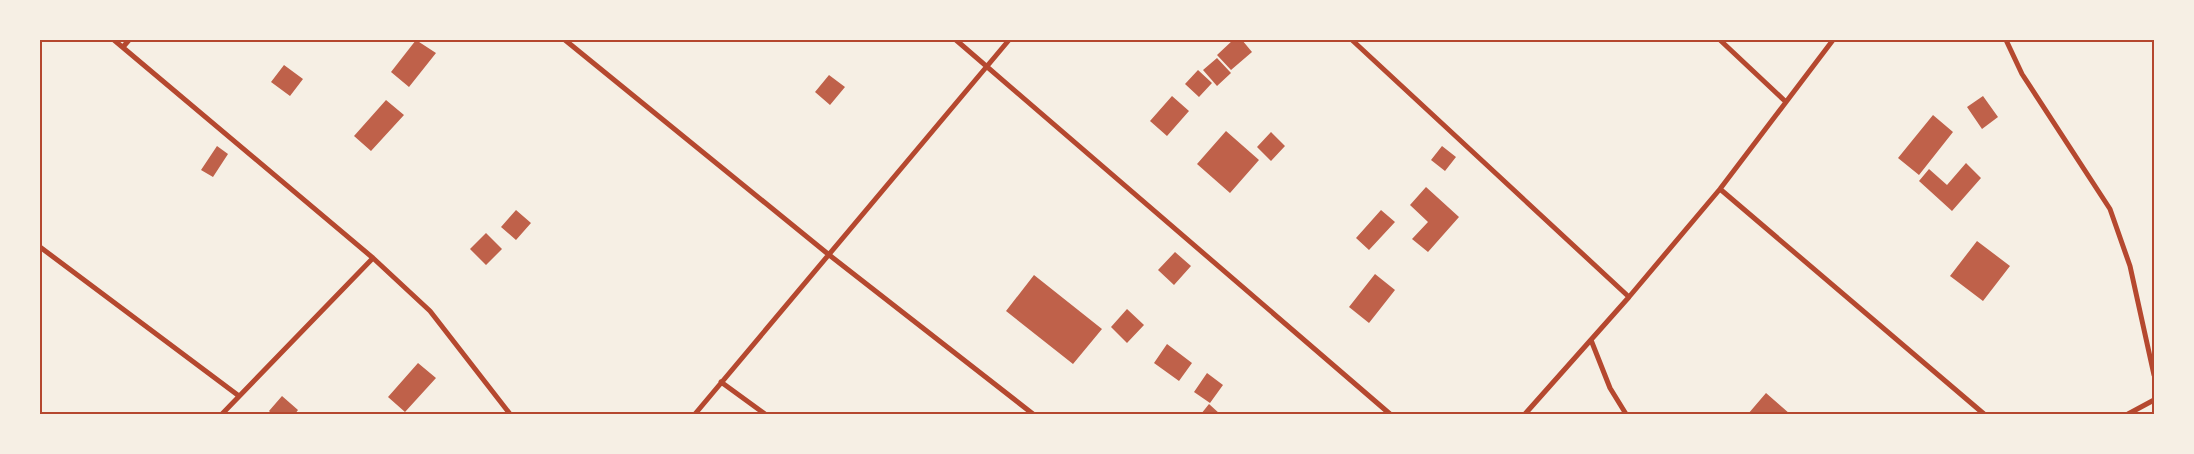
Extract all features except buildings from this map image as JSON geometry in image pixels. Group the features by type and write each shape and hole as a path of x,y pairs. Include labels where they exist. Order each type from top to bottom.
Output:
{"street":[{"path":"114,40 373,258 430,311 510,414"},
{"path":"123,47 129,40"},
{"path":"565,40 828,254 1033,414"},
{"path":"956,40 1390,414"},
{"path":"695,414 1009,40"},
{"path":"1352,40 1629,297"},
{"path":"1720,40 1786,102"},
{"path":"1525,414 1592,340 1720,189 1834,40"},
{"path":"2006,40 2022,74 2110,209 2130,266 2154,375"},
{"path":"1720,189 1984,414"},
{"path":"40,247 239,396"},
{"path":"222,414 373,258"},
{"path":"1592,340 1610,388 1626,414"},
{"path":"722,382 765,414"},
{"path":"2128,414 2154,400"}]}
